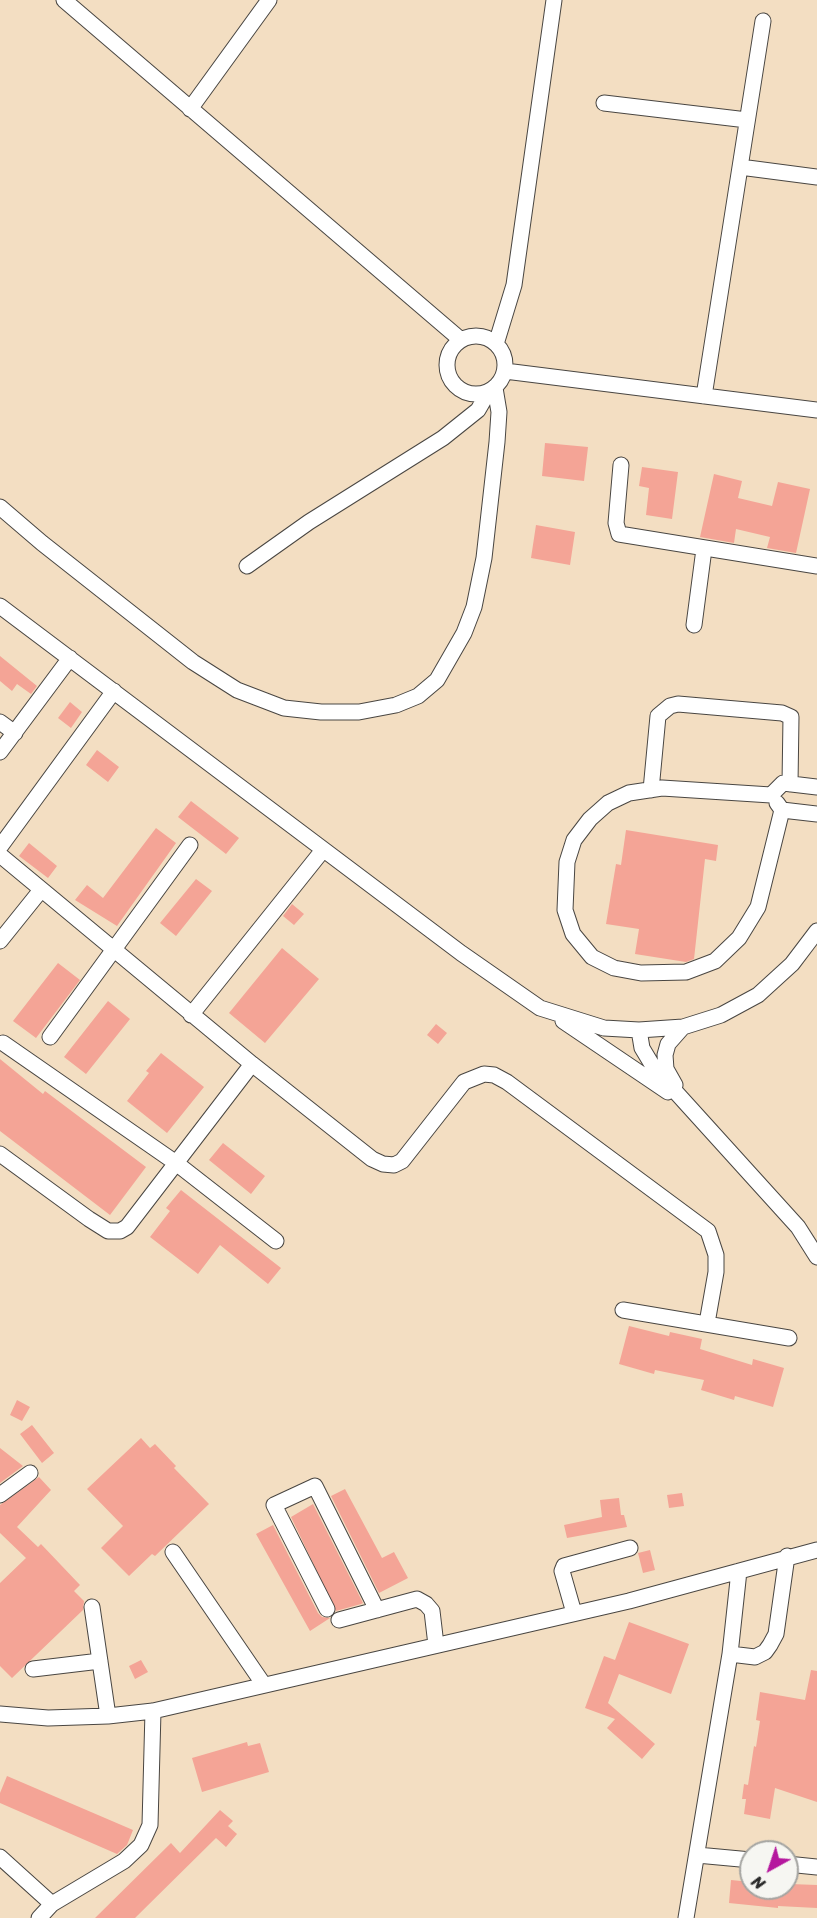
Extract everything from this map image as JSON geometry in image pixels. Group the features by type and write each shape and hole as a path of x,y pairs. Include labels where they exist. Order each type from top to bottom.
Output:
{"street":[{"path":"64,0 461,340"},
{"path":"190,109 269,0"},
{"path":"496,344 514,285 554,0"},
{"path":"704,396 762,21"},
{"path":"604,103 747,120"},
{"path":"740,167 817,177"},
{"path":"247,566 309,522 443,438 478,410 492,390 505,371 505,361 496,344 479,336 461,340 454,346 447,363 452,381 466,393 476,394 492,390"},
{"path":"505,371 817,410"},
{"path":"0,507 193,662 237,690 284,708 321,712 359,711 396,705 418,696 437,680 464,633 474,607 484,558 497,442 499,412 492,390"},
{"path":"621,465 616,523 619,534 817,566"},
{"path":"694,625 704,549"},
{"path":"0,606 461,953 540,1008 684,1102"},
{"path":"0,752 70,658"},
{"path":"0,847 114,691"},
{"path":"651,790 658,717 670,706 678,704 782,713 791,717 790,784"},
{"path":"0,722 15,733"},
{"path":"782,810 758,907 739,938 715,961 686,972 641,973 614,968 592,957 573,934 565,910 567,862 574,840 590,819 608,803 629,793 651,790 771,795 783,783 817,787"},
{"path":"771,795 782,810 817,814"},
{"path":"50,1036 113,947 190,845"},
{"path":"191,1015 323,850"},
{"path":"0,855 113,947 191,1015 372,1159 394,1165 412,1150 464,1082 484,1074 494,1075 507,1082 708,1231 716,1255 716,1272 706,1323"},
{"path":"0,941 41,890"},
{"path":"540,1008 604,1028 639,1030 683,1027 721,1015 758,995 792,964 817,931"},
{"path":"683,1027 668,1044 665,1055 666,1069 684,1102"},
{"path":"639,1030 642,1048 648,1059 798,1227 817,1257"},
{"path":"3,1043 176,1163 276,1240"},
{"path":"0,1154 108,1231 120,1231 127,1227 252,1064"},
{"path":"623,1310 789,1338"},
{"path":"0,1495 30,1473"},
{"path":"327,1609 274,1505 315,1486 377,1610"},
{"path":"574,1613 563,1567 630,1548"},
{"path":"0,1714 48,1718 108,1716 153,1711 574,1613 817,1550"},
{"path":"173,1552 264,1685"},
{"path":"730,1654 755,1657 765,1652 770,1645 776,1634 787,1556"},
{"path":"686,1918 730,1654 739,1571"},
{"path":"339,1620 417,1599 432,1611 436,1645"},
{"path":"92,1606 108,1716"},
{"path":"33,1669 100,1661"},
{"path":"39,1918 51,1904 124,1861 141,1845 150,1826 153,1711"},
{"path":"697,1855 739,1859"},
{"path":"0,1857 51,1904"},
{"path":"799,1865 817,1867"}],"building":[{"path":"545,443 588,447 584,481 542,476"},
{"path":"642,467 678,472 672,519 646,515 649,488 639,486"},
{"path":"714,474 742,481 738,498 772,506 778,482 810,489 796,553 767,548 770,537 736,529 734,543 700,537"},
{"path":"536,525 575,532 570,565 531,558"},
{"path":"0,656 37,686 31,694 17,684 12,691 0,681"},
{"path":"70,702 82,712 71,728 58,718"},
{"path":"97,750 119,767 108,782 86,765"},
{"path":"191,801 239,838 226,854 178,817"},
{"path":"156,828 176,843 117,926 75,900 87,885 103,898"},
{"path":"626,830 718,845 716,861 705,859 694,959 686,962 635,954 639,929 606,924 616,864 621,865"},
{"path":"29,843 57,866 48,878 19,856"},
{"path":"196,879 212,891 176,936 160,923"},
{"path":"292,904 304,914 294,925 283,916"},
{"path":"282,948 319,979 265,1043 229,1013"},
{"path":"58,963 80,980 36,1038 13,1021"},
{"path":"108,1001 130,1019 86,1074 64,1057"},
{"path":"436,1024 447,1033 438,1044 427,1035"},
{"path":"161,1053 204,1087 167,1133 127,1101 149,1073 146,1071"},
{"path":"0,1059 43,1094 45,1091 146,1167 110,1215 0,1131"},
{"path":"223,1143 265,1176 251,1194 209,1160"},
{"path":"181,1190 281,1268 268,1284 220,1245 198,1274 150,1237 170,1211 166,1208"},
{"path":"629,1326 669,1336 670,1332 702,1339 700,1349 752,1365 753,1359 784,1368 773,1407 735,1396 734,1400 701,1390 704,1380 655,1370 654,1374 619,1364"},
{"path":"17,1400 30,1407 22,1421 10,1415"},
{"path":"32,1425 54,1453 42,1463 20,1434"},
{"path":"141,1438 150,1448 155,1444 176,1466 174,1468 209,1504 155,1556 152,1554 129,1576 101,1548 123,1526 87,1489"},
{"path":"0,1448 23,1466 0,1483"},
{"path":"39,1477 51,1490 17,1527 38,1547 41,1544 80,1585 74,1591 84,1601 83,1610 12,1678 0,1666 0,1583 26,1558 0,1533 0,1505"},
{"path":"345,1489 382,1558 394,1552 408,1578 379,1593 331,1496"},
{"path":"682,1493 684,1506 669,1508 667,1495"},
{"path":"619,1498 621,1515 624,1515 627,1527 567,1538 564,1525 602,1517 600,1500"},
{"path":"313,1504 363,1603 361,1604 336,1611 291,1517"},
{"path":"273,1525 318,1613 322,1617 330,1618 310,1631 256,1534"},
{"path":"650,1550 655,1570 643,1573 638,1553"},
{"path":"629,1622 689,1644 671,1694 619,1674 608,1703 655,1744 642,1759 607,1728 615,1719 585,1708 604,1656 615,1660"},
{"path":"141,1660 148,1672 135,1679 129,1666"},
{"path":"811,1670 817,1671 817,1802 775,1788 770,1819 744,1814 746,1799 742,1799 744,1784 748,1785 754,1746 756,1747 760,1721 756,1720 760,1692 805,1700"},
{"path":"247,1742 248,1746 260,1743 269,1772 202,1792 192,1758"},
{"path":"7,1776 133,1830 127,1845 117,1854 0,1803 0,1793"},
{"path":"220,1810 233,1821 228,1826 237,1834 226,1847 216,1838 135,1918 95,1918 171,1843 180,1853"},
{"path":"731,1880 739,1881 739,1900 799,1900 799,1884 817,1885 817,1908 778,1906 778,1908 729,1903"}]}
